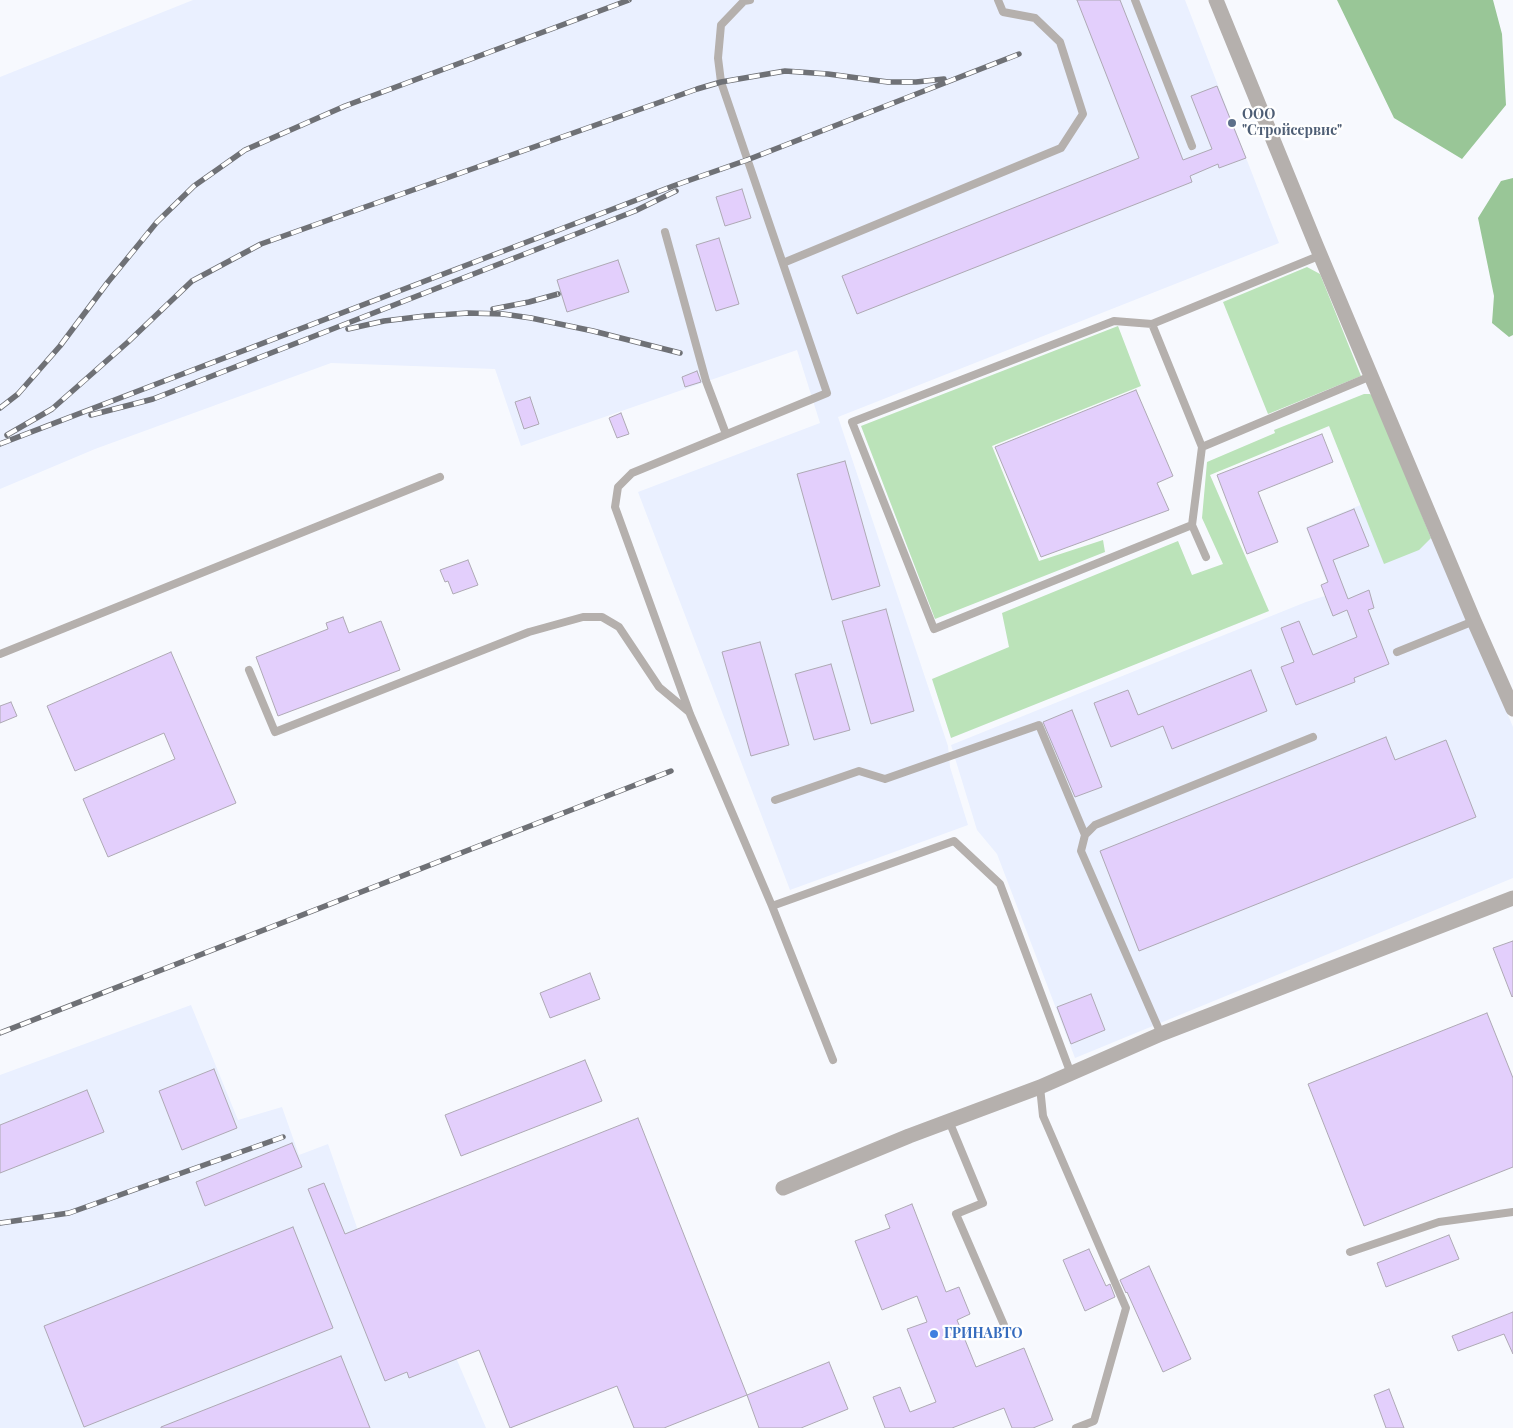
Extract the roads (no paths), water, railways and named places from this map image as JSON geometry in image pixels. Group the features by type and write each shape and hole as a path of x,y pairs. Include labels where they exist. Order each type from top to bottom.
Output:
{"street":[{"path":"1216,0 1320,255 1513,709"},
{"path":"783,1188 1072,1074 1161,1034 1513,898"}],"lane":[{"path":"750,0 744,2 721,25 719,66 721,82 827,393 632,473 618,487 615,507 690,714 772,906 833,1060"},
{"path":"783,263 1061,148 1084,114 1060,42 1035,18 1004,12 998,0"},
{"path":"1135,0 1192,146"},
{"path":"665,232 706,381 726,434"},
{"path":"1192,525 934,629 852,422 1114,321 1152,324 1320,255"},
{"path":"1152,324 1202,448 1192,525 1206,556"},
{"path":"1202,448 1371,376"},
{"path":"0,654 440,477"},
{"path":"249,670 275,732 529,632 582,617 602,616 619,626 659,687 690,714"},
{"path":"1397,652 1474,621"},
{"path":"775,800 859,771 885,779 1038,725 1085,835"},
{"path":"1161,1034 1081,851 1085,835 1095,825 1313,737"},
{"path":"772,906 954,840 1000,884 1072,1074"},
{"path":"1040,1087 1043,1116 1126,1308 1094,1421 1076,1428"},
{"path":"949,1121 983,1203 956,1214 1004,1325"},
{"path":"1350,1252 1439,1222 1513,1212"}],"railway":[{"path":"0,408 18,394 60,346 108,282 157,222 194,186 245,150 345,106 629,0"},
{"path":"0,444 673,186 747,160 1019,54"},
{"path":"7,435 52,409 128,342 192,281 261,244 721,82 785,71 828,74 888,82 944,79"},
{"path":"91,415 153,399 635,211 676,191"},
{"path":"493,309 558,294"},
{"path":"348,329 384,321 425,316 468,313 503,314 593,331 680,353"},
{"path":"0,1033 671,771"},
{"path":"0,1223 69,1213 283,1137"}],"place":[{"name":"ООО \"Стройсервис\"","path":"1232,123"},
{"name":"ГРИНАВТО","path":"934,1334"}]}
